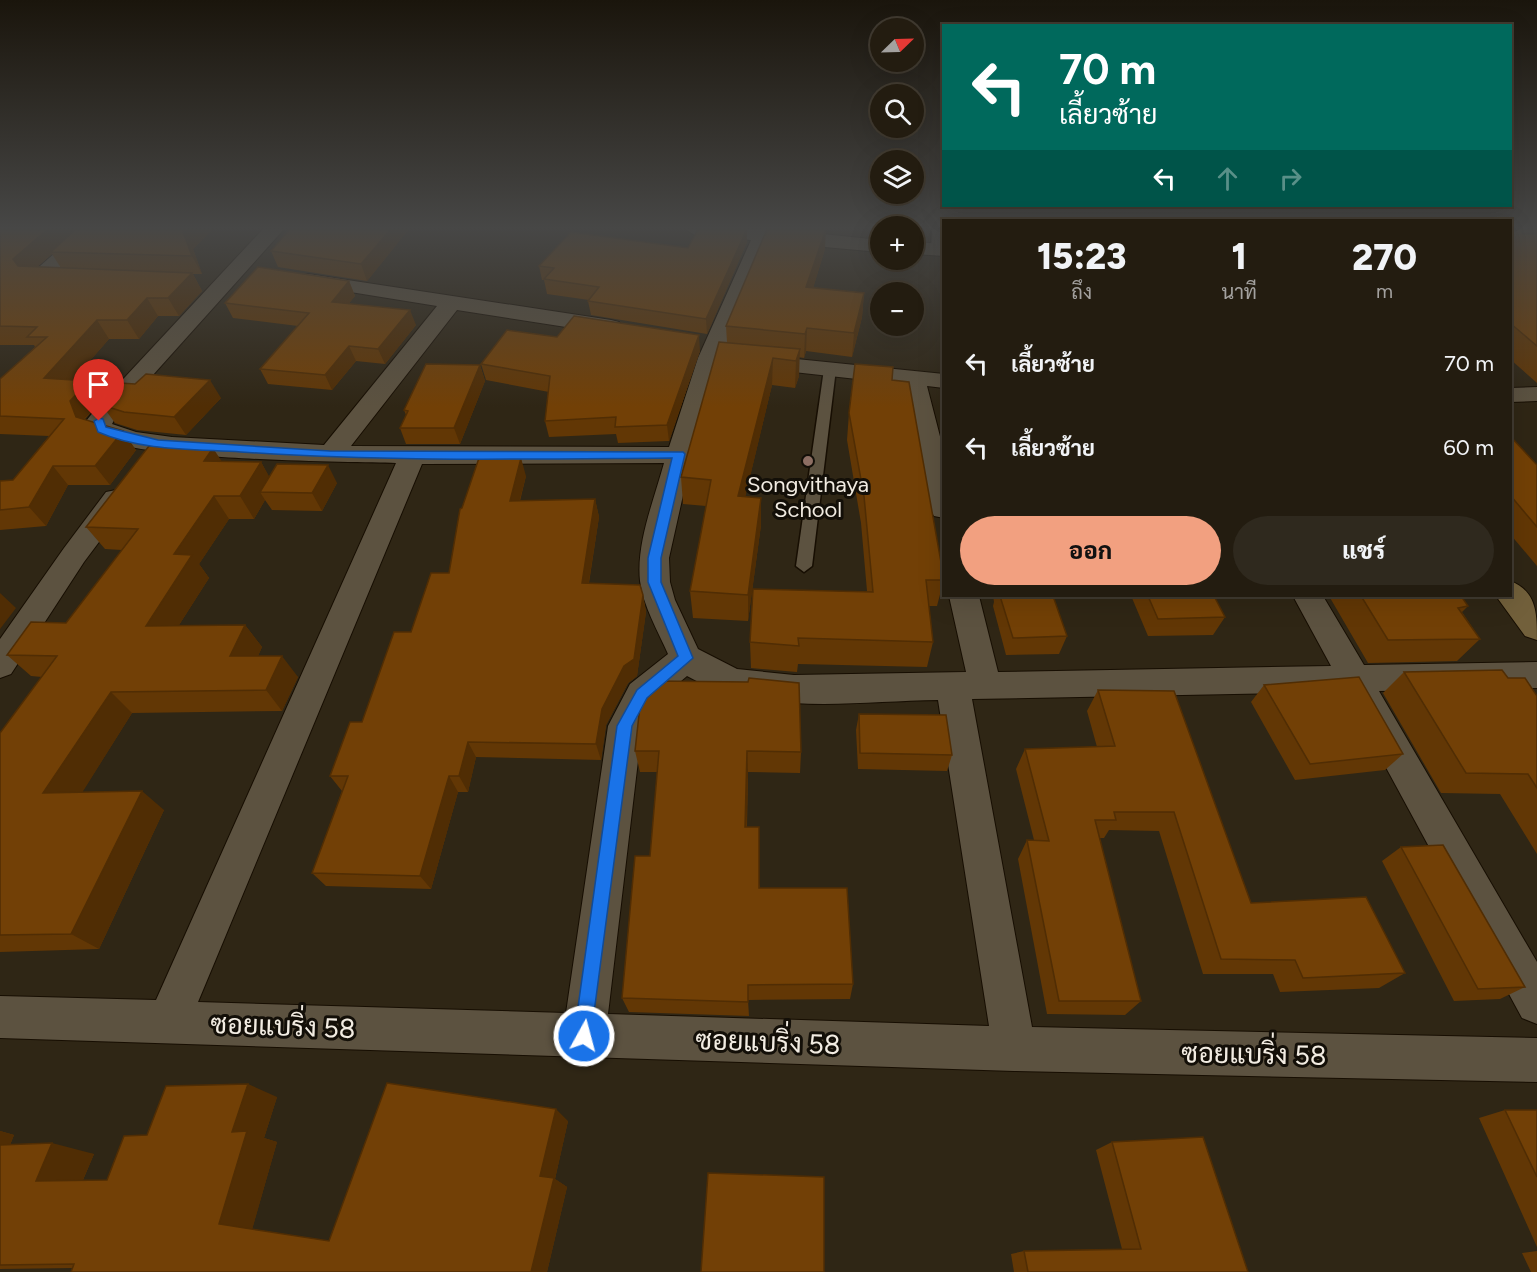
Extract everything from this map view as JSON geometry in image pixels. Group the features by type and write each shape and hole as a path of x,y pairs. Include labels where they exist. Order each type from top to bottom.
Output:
{"main road":[{"path":"1512,595 1537,627"}],"street":[{"path":"211,288 99,421 101,429 111,434 158,443 330,455 412,457 679,454"},
{"path":"364,288 635,331"},
{"path":"735,288 706,347 654,558 655,582 686,658 704,671 724,680 753,686 794,689 1537,675"},
{"path":"330,455 452,302"},
{"path":"706,347 830,369 942,381"},
{"path":"913,378 942,501"},
{"path":"1512,395 1537,394"},
{"path":"0,665 74,555 158,443"},
{"path":"168,1022 412,457"},
{"path":"964,597 969,686 1014,1049"},
{"path":"1309,597 1537,1003"},
{"path":"584,1036 624,726 642,694 686,658"},
{"name":"ซอยแบริ่ง 58","path":"0,1017 1014,1049 1537,1060"}],"lane":[{"path":"804,566 830,369"}],"building":[{"path":"0,288 177,288 168,298 147,298 127,320 97,320 44,378 89,381 70,401 76,417 123,431 95,466 53,466 29,507 0,510 0,481 13,480 64,419 0,416 0,379 47,337 27,337 37,327 0,326"},
{"path":"238,288 343,288 332,302 410,310 378,349 349,346 325,375 260,369 309,313 225,303"},
{"path":"598,288 720,288 706,319 588,301"},
{"path":"742,288 819,288 864,293 854,333 807,328 805,334 726,326"},
{"path":"1512,288 1537,288 1537,346 1512,325"},
{"path":"574,316 699,335 667,425 615,427 616,417 545,421 550,376 481,364 507,330 557,337"},
{"path":"719,342 800,349 796,361 773,358 738,496 761,498 748,595 690,591 711,480 681,477"},
{"path":"426,364 480,365 454,428 400,428 408,411 404,410"},
{"path":"855,364 893,367 892,380 909,382 942,568 942,580 926,580 933,642 798,638 799,646 750,642 753,589 873,592 864,496 849,413"},
{"path":"146,374 210,380 174,417 124,412 102,405 120,383 135,384"},
{"path":"1512,438 1537,465 1537,527 1512,497"},
{"path":"149,446 213,448 204,461 261,462 240,496 214,496 174,554 192,555 146,626 245,625 230,656 282,656 266,690 111,692 43,793 142,791 71,934 0,935 0,733 57,656 7,655 31,622 66,623 138,529 86,527"},
{"path":"479,458 521,458 510,501 595,499 582,583 640,585 643,595 634,659 624,666 602,709 596,744 468,742 459,776 449,776 420,876 312,873 348,776 330,776 350,722 362,722 394,632 411,632 431,573 449,573 460,509"},
{"path":"277,464 328,465 312,493 260,492"},
{"path":"1000,597 1053,597 1067,636 1013,638"},
{"path":"1148,597 1215,597 1225,617 1158,619"},
{"path":"1362,597 1462,597 1468,606 1458,608 1480,639 1388,640"},
{"path":"1502,670 1508,678 1525,678 1537,696 1537,788 1528,774 1466,773 1404,672"},
{"path":"1359,677 1403,754 1310,764 1264,685"},
{"path":"749,678 799,683 801,752 747,751 745,827 759,827 759,888 847,888 853,984 748,985 748,1002 622,998 635,856 650,856 659,751 635,751 640,706 654,681 748,682"},
{"path":"1098,690 1174,691 1251,903 1366,897 1405,973 1303,978 1295,960 1221,959 1174,812 1114,812 1116,820 1095,820 1141,1001 1059,1001 1027,840 1049,841 1025,749 1115,746"},
{"path":"859,714 946,715 952,755 860,753"},
{"path":"1443,845 1525,987 1478,989 1401,847"},
{"path":"387,1083 556,1109 540,1176 554,1178 531,1272 71,1272 74,1264 0,1265 0,1145 52,1143 36,1181 107,1180 124,1136 147,1135 166,1086 248,1084 232,1132 247,1131 219,1224 329,1241"},
{"path":"1505,1110 1537,1110 1537,1177"},
{"path":"1203,1137 1248,1272 1028,1272 1024,1251 1141,1249 1112,1142"},
{"path":"708,1173 824,1177 824,1272 701,1272"}],"place":[{"name":"Songvithaya School","path":"808,461"}],"route":[{"path":"99,421 101,429 111,434 158,443 330,455 412,457 679,454 654,558 655,582 660,600 686,658 658,678 642,694 624,726 584,1036"}]}
